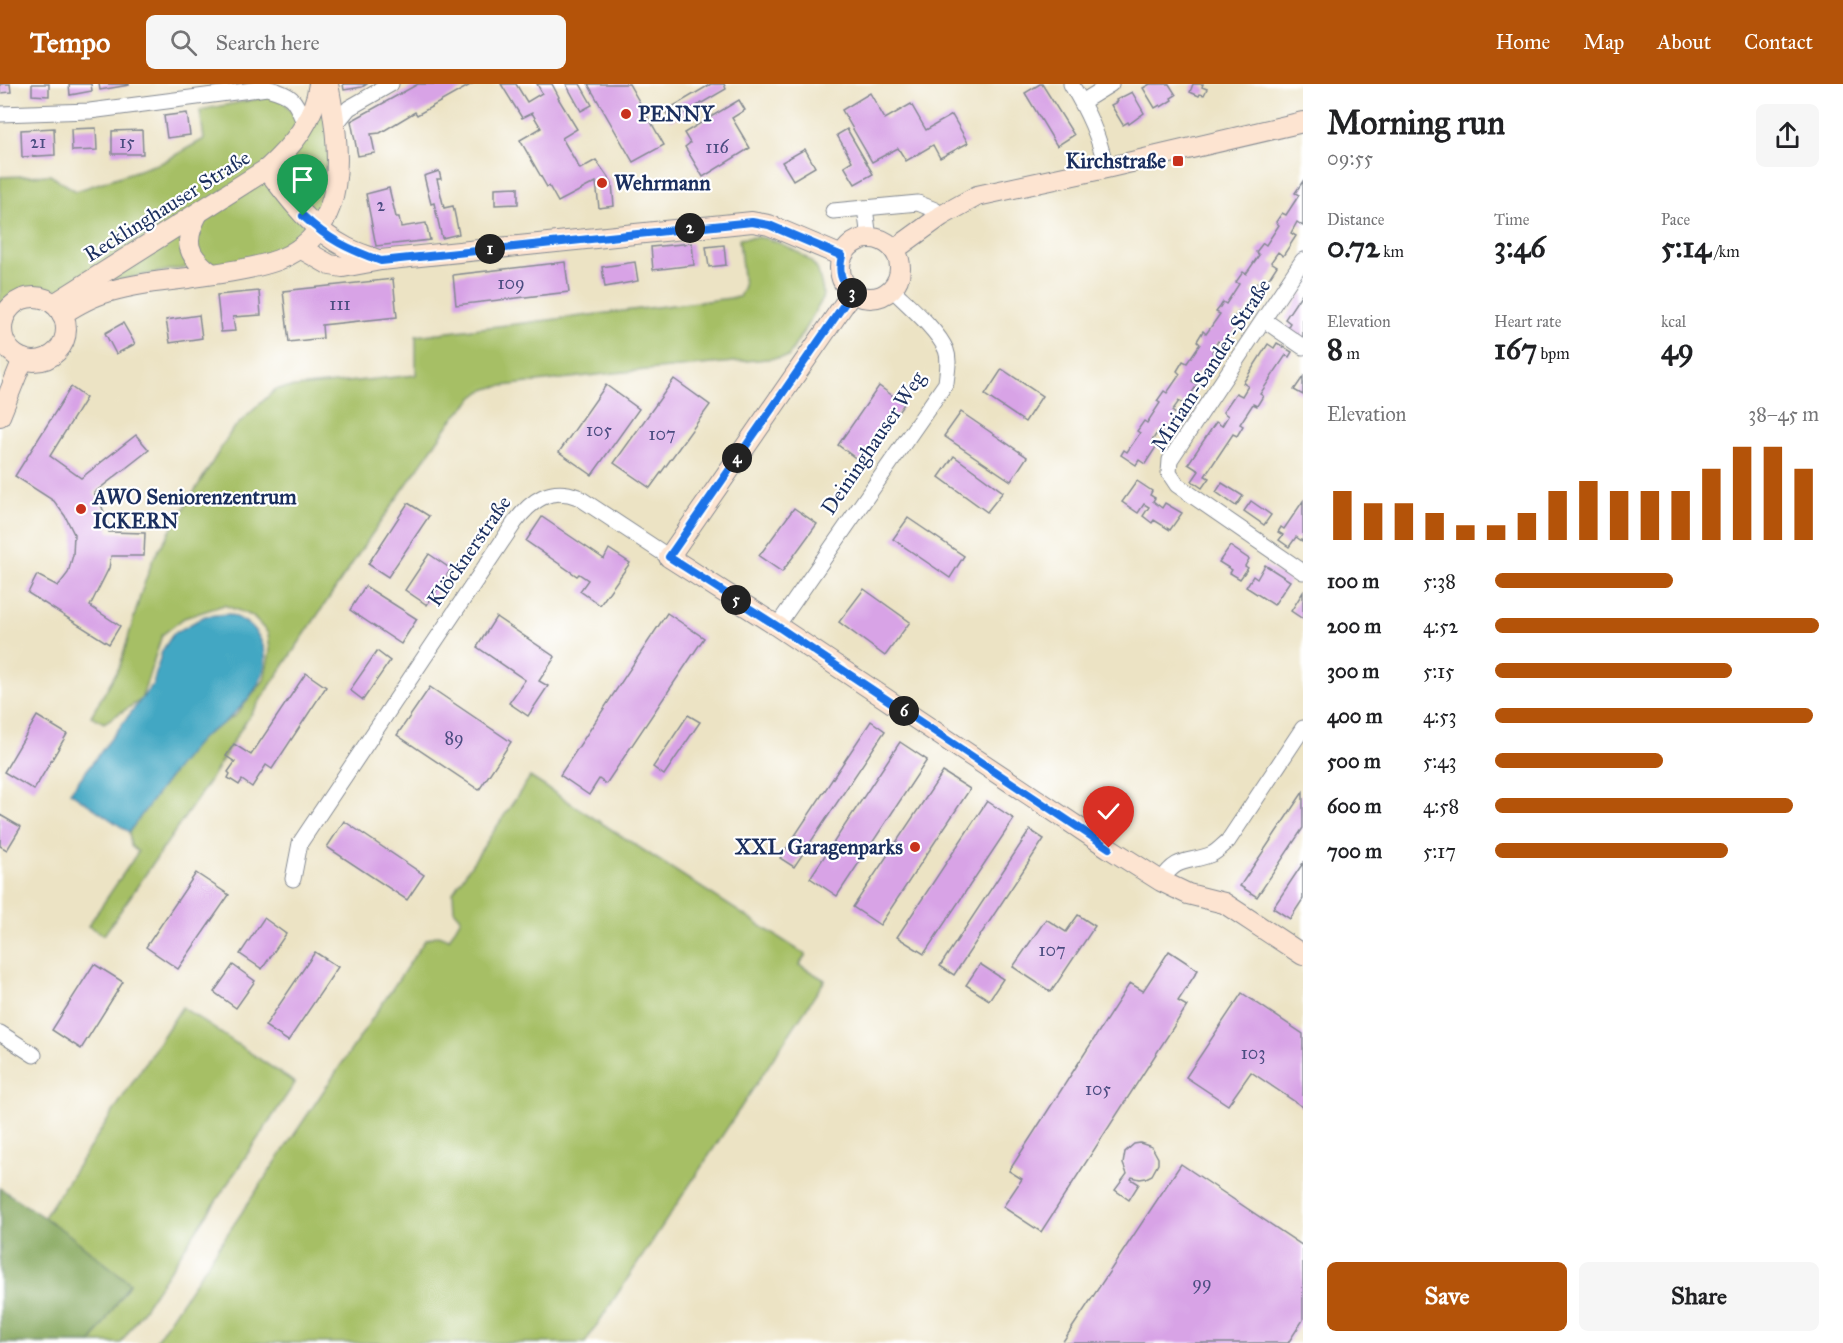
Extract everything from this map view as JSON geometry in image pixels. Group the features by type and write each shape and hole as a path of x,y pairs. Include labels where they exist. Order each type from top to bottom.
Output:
{"main road":[{"path":"267,169 291,147 305,125 319,84"},
{"path":"319,231 330,205 338,160 328,84"},
{"path":"894,250 941,216 977,196 1303,122"},
{"name":"Recklinghauser Straße","path":"58,309 198,213 267,169 303,216 319,231 349,249 381,261"},
{"path":"198,213 188,234 188,244 192,255 212,274"},
{"name":"Recklinghauser Straße","path":"300,248 330,265 343,267 381,261 752,222 769,225 842,256"},
{"name":"Recklinghauser Straße","path":"58,309 106,292 138,285 258,266 279,259 300,248 319,231"},
{"path":"869,237 887,243 894,250 900,266 897,282 885,295 868,299 852,293 845,286 840,277 839,266 842,256 852,243 869,237"},
{"path":"852,293 669,557 1161,881 1188,894 1224,903 1303,955"},
{"path":"35,297 45,299 58,309 66,323 66,332 58,350 51,356 32,361 23,359 9,348 2,331 3,314 18,301 35,297"},
{"path":"0,416 23,359"}],"street":[{"path":"335,125 349,108 391,84"},
{"path":"1071,84 1101,143 1106,168"},
{"path":"1082,102 1111,84"},
{"path":"0,114 90,111 267,88 286,93 296,104 305,125"},
{"path":"832,211 918,203 935,210 941,216"},
{"path":"864,208 869,237"},
{"name":"Miriam-Sander-Straße","path":"1303,260 1170,460 1169,473 1177,485 1303,572"},
{"name":"Deininghauser Weg","path":"777,626 946,383 948,365 946,350 924,321 892,289"},
{"path":"1264,320 1303,346"},
{"name":"Klöcknerstraße","path":"293,879 300,843 527,507 543,496 567,493 578,497 669,557"},
{"path":"1161,881 1167,871 1178,862 1213,853 1227,841 1303,728"},
{"path":"0,1033 34,1055"}],"green space":[{"path":"272,96 282,99 291,111 327,114 330,178 321,211 298,239 281,252 237,261 170,270 55,293 41,291 9,297 0,318 0,177 50,175 76,191 163,162 204,139 200,110"},
{"path":"757,237 782,244 799,253 813,263 819,276 823,297 788,357 494,387 474,397 451,421 372,534 237,735 210,780 104,935 88,926 138,852 131,846 129,832 201,738 236,715 264,680 270,651 268,633 252,616 224,605 184,618 162,635 141,700 104,723 91,716 120,666 153,559 232,430 276,389 416,375 416,336 739,297 744,286 739,239"},
{"path":"530,777 806,955 799,965 825,980 585,1343 154,1343 425,940 438,935 449,939 461,918 454,910 453,892"},
{"path":"182,1007 295,1083 121,1343 91,1343 130,1283 44,1217"},
{"path":"0,1188 67,1233 130,1283 91,1343 0,1343"}],"water":[{"path":"229,614 249,625 262,643 265,667 261,678 240,708 205,735 190,751 129,832 70,792 153,684 162,651 173,634 205,616"}],"building":[{"path":"0,84 10,84 11,92 0,93"},
{"path":"32,84 49,84 49,96 32,95"},
{"path":"69,84 91,84 92,91 70,95"},
{"path":"99,84 129,84 129,85 100,90"},
{"path":"343,84 367,84 344,90"},
{"path":"418,84 472,84 417,115 415,112 380,133 371,134 375,153 358,156 351,121"},
{"path":"501,84 516,84 527,102 542,93 537,84 552,84 577,129 562,138 580,169 596,160 612,183 614,206 599,208 596,182 558,202 520,140 541,128 532,113 522,118"},
{"path":"566,84 580,84 592,105 581,111"},
{"name":"PENNY","path":"588,84 629,84 664,145 633,162"},
{"path":"711,84 724,84 726,89 671,121 665,111"},
{"path":"1040,84 1074,135 1057,146 1025,93"},
{"path":"1150,84 1169,84 1176,95 1161,107 1160,105 1155,108 1143,88"},
{"path":"1193,84 1203,84 1202,87 1207,89 1204,95 1199,96 1190,92"},
{"path":"1132,92 1144,113 1129,124 1128,122 1123,125 1111,105"},
{"path":"870,93 885,119 911,104 926,130 952,115 968,143 940,158 933,145 906,161 898,148 872,162 842,110"},
{"path":"739,100 745,110 732,118 750,148 703,177 685,147 690,143 684,133"},
{"path":"187,113 190,135 167,138 164,116"},
{"path":"54,128 55,155 22,157 21,130"},
{"path":"96,128 97,150 72,151 71,129"},
{"path":"847,129 873,174 855,184 844,166 852,161 837,135"},
{"path":"142,130 143,154 112,154 112,131"},
{"path":"805,149 815,167 793,180 782,162"},
{"path":"439,171 441,179 437,179 444,208 453,206 459,234 442,238 434,203 431,204 424,176"},
{"path":"1303,181 1303,226 1297,222 1291,233 1296,236 1283,256 1278,252 1271,262 1277,266 1264,286 1258,282 1251,292 1257,296 1244,315 1238,312 1231,322 1237,326 1224,345 1218,341 1212,352 1217,355 1204,375 1198,371 1192,381 1197,385 1184,405 1179,401 1172,411 1177,415 1164,434 1159,431 1155,436 1152,441 1158,444 1145,464 1139,460 1136,465 1121,455 1124,450 1127,452 1140,433 1137,431 1144,421 1147,423 1160,403 1157,401 1164,391 1167,393 1180,374 1177,371 1183,361 1187,363 1200,344 1197,341 1203,331 1206,334 1220,314 1216,312 1223,302 1226,304 1239,284 1236,282 1243,272 1246,274 1259,255 1256,252 1263,243 1266,245 1279,225 1276,222 1282,213 1286,215 1299,195 1295,193"},
{"path":"518,187 518,204 495,205 495,188"},
{"path":"389,188 396,217 399,217 401,227 426,223 430,240 376,246 366,194"},
{"path":"692,243 694,265 653,270 651,247"},
{"path":"724,245 726,265 709,267 706,247"},
{"path":"565,262 569,292 456,305 453,275"},
{"path":"635,262 638,281 605,287 602,267"},
{"path":"393,279 397,317 322,325 323,338 289,342 283,291"},
{"path":"259,291 261,315 233,317 235,331 221,332 217,295"},
{"path":"1303,292 1302,338 1287,328 1290,323 1285,319"},
{"path":"199,315 202,338 170,343 166,320"},
{"path":"123,323 135,344 116,354 105,333"},
{"path":"1277,343 1292,352 1289,357 1286,355 1260,394 1263,396 1257,406 1253,404 1240,424 1243,426 1237,436 1233,434 1205,476 1209,478 1202,488 1192,481 1199,471 1188,464 1216,422 1222,426 1228,416 1223,412 1236,393 1242,396 1248,386 1243,383 1268,344 1274,348"},
{"path":"1002,369 1042,396 1025,422 985,395"},
{"path":"1303,377 1303,395 1294,390"},
{"path":"674,379 710,405 650,488 614,463"},
{"path":"606,385 639,409 592,475 559,452"},
{"path":"879,386 904,404 862,463 838,445"},
{"name":"AWO Seniorenzentrum ICKERN","path":"71,387 86,398 50,456 81,478 136,435 149,450 94,493 106,517 109,532 145,533 144,556 111,556 109,568 90,606 120,626 109,644 28,593 37,575 58,586 68,573 73,555 74,534 54,501 15,476"},
{"path":"961,412 1027,457 1011,481 944,436"},
{"path":"954,456 1003,492 987,512 939,477"},
{"path":"1137,481 1152,491 1150,495 1155,498 1153,501 1162,508 1165,503 1182,513 1170,530 1154,520 1152,523 1143,516 1149,507 1144,504 1138,513 1122,502"},
{"path":"1222,483 1243,496 1236,506 1216,492"},
{"path":"1251,501 1271,515 1264,525 1244,511"},
{"path":"1303,501 1303,538 1302,541 1296,537 1289,547 1279,540 1283,535 1278,532 1281,527 1284,529"},
{"path":"408,503 429,516 388,577 368,564"},
{"path":"794,508 817,524 782,572 759,556"},
{"path":"542,517 604,559 609,549 630,563 600,605 580,591 588,580 579,574 577,576 526,541"},
{"path":"908,518 964,556 950,578 893,539"},
{"path":"1230,546 1249,559 1245,566 1248,568 1240,579 1230,573 1232,570 1219,562"},
{"path":"429,554 451,569 427,605 405,590"},
{"path":"1265,565 1290,581 1274,605 1246,587 1253,576 1257,579"},
{"path":"365,586 417,619 401,644 350,610"},
{"path":"864,589 910,622 885,656 839,622"},
{"path":"1303,592 1303,619 1291,611"},
{"path":"667,613 704,638 606,784 599,779 589,795 560,775"},
{"path":"496,617 555,657 539,681 548,686 528,716 509,703 525,680 477,647"},
{"path":"377,651 390,661 363,700 350,690"},
{"path":"306,673 326,687 272,769 266,765 252,787 242,780 239,785 228,778 230,774 228,772 235,762 226,756 234,744 251,755"},
{"path":"430,687 511,742 479,790 397,735"},
{"path":"688,715 700,722 664,775 653,767"},
{"path":"37,716 67,734 34,790 4,772"},
{"path":"871,721 885,731 794,867 780,858"},
{"path":"900,742 927,760 837,896 810,878"},
{"path":"943,772 970,789 880,925 853,907"},
{"path":"1303,792 1303,828 1257,897 1240,886"},
{"path":"987,801 1014,819 924,954 897,937"},
{"path":"0,815 21,827 7,850 0,846"},
{"path":"344,821 424,875 407,900 327,847"},
{"path":"1030,830 1044,839 954,975 940,966"},
{"path":"1303,863 1303,899 1290,919 1273,908"},
{"path":"196,873 229,895 178,969 146,947"},
{"path":"1078,915 1095,926 1051,992 1013,967 1046,919 1066,932"},
{"path":"264,918 286,934 262,969 240,954"},
{"path":"1169,951 1198,970 1178,1001 1187,1006 1041,1232 1003,1207 1022,1179 1009,1171 1130,983 1143,991"},
{"path":"315,952 338,967 288,1041 265,1026"},
{"path":"94,964 123,982 81,1049 52,1030"},
{"path":"980,964 1003,979 989,1000 966,985"},
{"path":"233,965 255,981 236,1008 214,992"},
{"path":"1242,993 1303,1034 1303,1107 1251,1072 1228,1105 1186,1077"},
{"path":"1140,1143 1152,1147 1158,1158 1158,1164 1152,1175 1146,1178 1132,1177 1131,1179 1139,1184 1129,1200 1115,1190 1127,1174 1123,1164 1125,1152 1134,1144"},
{"path":"1181,1164 1303,1246 1303,1320 1288,1343 1062,1343"}],"place":[{"name":"PENNY","path":"626,114"},
{"name":"Kirchstraße","path":"1178,161"},
{"name":"Wehrmann","path":"602,183"},
{"name":"AWO Seniorenzentrum ICKERN","path":"81,509"},
{"name":"XXL Garagenparks","path":"915,847"}],"route":[{"path":"303,216 331,239 349,249 381,261 752,222 769,225 842,256 839,266 840,277 852,293 669,557 777,626 1109,848"}]}
